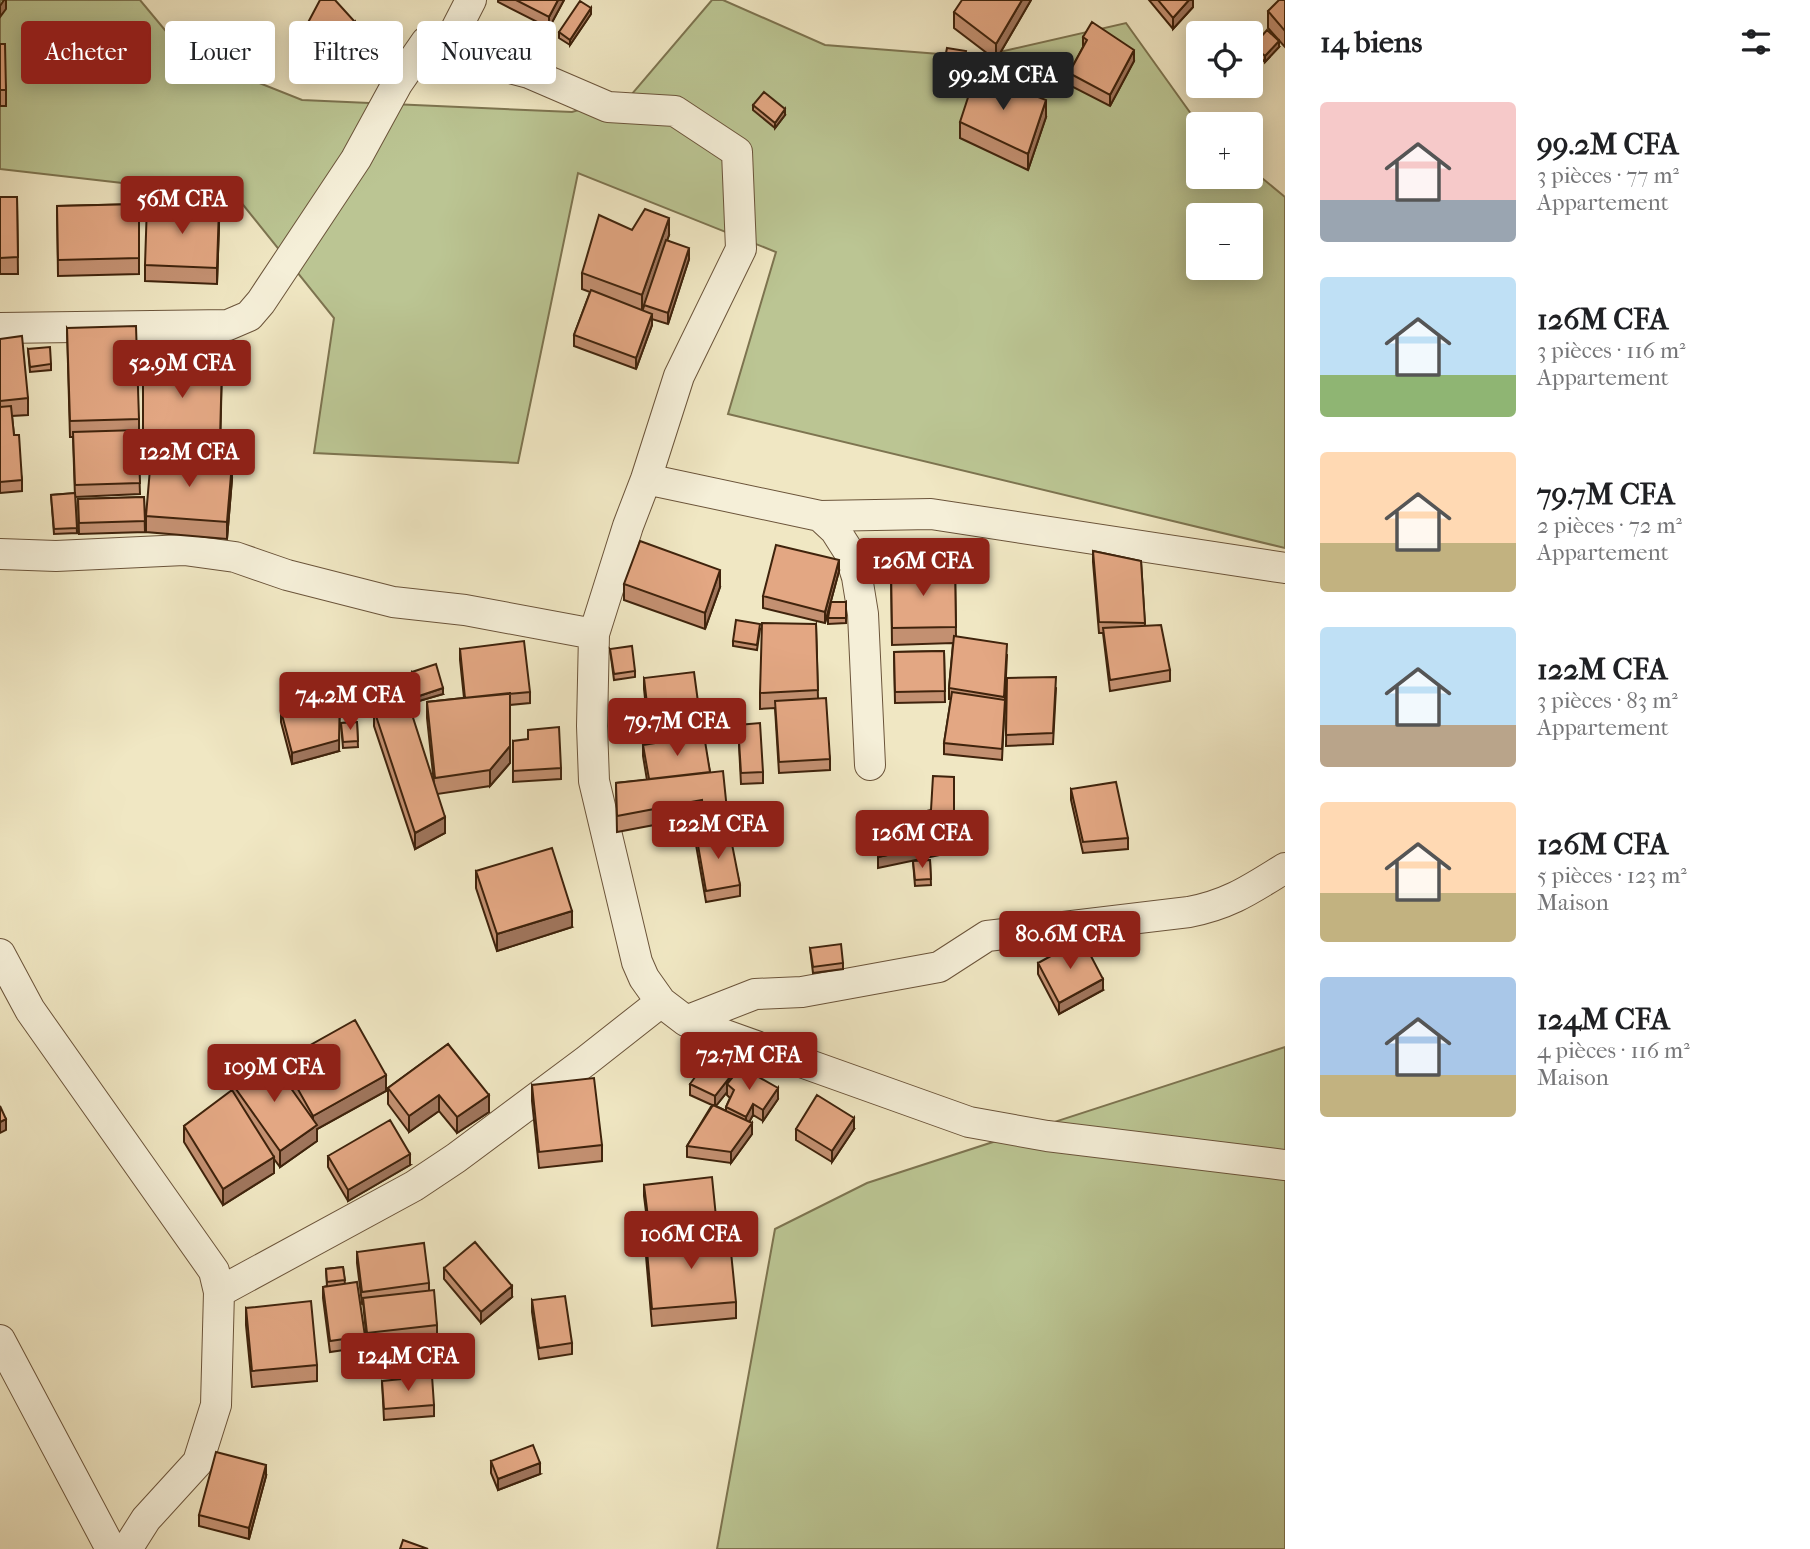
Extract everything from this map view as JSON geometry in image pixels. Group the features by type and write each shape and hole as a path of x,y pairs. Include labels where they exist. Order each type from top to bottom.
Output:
{"street":[{"path":"460,21 471,0"},
{"path":"0,328 228,325 249,316 356,159 397,84 417,55"},
{"path":"555,84 608,107 675,111 737,152 741,248 679,376 594,635 594,781 637,962 644,978 661,1002 686,1021 969,1122 1047,1136 1285,1165"},
{"path":"646,479 820,516 931,514 1285,568"},
{"path":"820,516 835,530 849,552 857,577 863,614 870,765"},
{"path":"0,554 56,556 184,550 235,557 286,575 393,603 465,610 594,635"},
{"path":"686,1021 755,994 802,992 939,967 987,936 1213,907 1236,898 1285,868"},
{"path":"0,954 30,1010 214,1271 219,1292 216,1405 198,1462 146,1519 127,1549"},
{"path":"219,1292 414,1186 456,1158 661,1002"},
{"path":"0,1340 111,1549"}],"green space":[{"path":"0,0 140,0 165,30 165,84 262,84 302,100 572,112 632,94 712,0 723,0 825,45 978,57 1126,23 1190,112 1186,112 1186,189 1263,189 1263,179 1285,197 1285,548 728,414 776,252 578,173 518,463 314,453 334,318 236,196 0,169"},
{"path":"1285,1047 1285,1549 717,1549 775,1229 867,1183"}],"building":[{"path":"320,0 335,0 354,21 309,21"},
{"path":"516,0 558,0 549,17"},
{"path":"962,0 1022,0 996,44 954,12"},
{"path":"1158,0 1189,0 1173,18"},
{"path":"1279,0 1285,0 1285,31 1268,11"},
{"path":"580,1 591,8 570,40 559,32"},
{"path":"1092,22 1134,50 1110,95 1069,73 1087,40 1083,37"},
{"path":"1267,30 1279,41 1265,56 1263,54 1263,35"},
{"path":"0,44 5,44 6,90 0,90"},
{"path":"947,48 966,51 961,76 942,73"},
{"path":"976,73 1046,100 1028,154 960,122"},
{"path":"764,92 785,109 775,123 753,105"},
{"path":"0,197 17,197 18,257 0,258"},
{"path":"139,204 139,258 58,260 57,206"},
{"path":"147,204 219,208 217,268 145,265"},
{"path":"645,209 669,218 642,295 582,273 599,215 632,230"},
{"path":"666,240 689,248 668,313 644,305"},
{"path":"591,290 652,314 636,358 574,335"},
{"path":"136,326 139,419 70,421 67,328"},
{"path":"22,336 28,398 0,401 0,339"},
{"path":"50,347 51,364 30,367 28,349"},
{"path":"143,363 222,364 220,439 143,435"},
{"path":"11,406 14,435 19,435 22,480 0,482 0,407"},
{"path":"138,430 140,483 75,485 73,432"},
{"path":"151,457 232,463 227,522 146,516"},
{"path":"75,493 77,528 54,529 51,495"},
{"path":"144,497 145,521 79,523 78,499"},
{"path":"640,541 720,570 705,613 624,584"},
{"path":"776,545 839,560 825,612 763,596"},
{"path":"1093,551 1141,561 1145,623 1099,622"},
{"path":"955,568 956,627 892,628 891,569"},
{"path":"831,602 846,602 846,618 828,618"},
{"path":"736,620 760,624 757,645 733,641"},
{"path":"762,623 816,624 818,690 760,693"},
{"path":"1161,625 1170,670 1110,680 1103,628"},
{"path":"954,636 1007,644 1004,697 949,688"},
{"path":"524,641 530,692 465,698 460,649"},
{"path":"632,646 635,671 614,674 610,649"},
{"path":"944,651 945,691 895,692 894,652"},
{"path":"436,664 443,688 419,696 412,672"},
{"path":"694,672 702,732 651,738 644,678"},
{"path":"1056,677 1053,733 1006,735 1007,678"},
{"path":"952,692 1005,700 1002,749 944,743"},
{"path":"340,693 339,740 292,753 281,711"},
{"path":"510,693 510,746 490,770 435,778 427,702"},
{"path":"826,698 830,759 779,762 775,701"},
{"path":"407,699 445,817 415,833 374,710"},
{"path":"357,722 358,741 343,742 341,723"},
{"path":"760,723 763,772 741,773 738,725"},
{"path":"559,727 561,768 513,771 513,741 528,739 528,730"},
{"path":"704,735 710,772 649,779 643,745"},
{"path":"723,771 728,820 704,823 702,800 617,816 616,783"},
{"path":"933,776 954,777 954,841 878,857 879,822 931,810"},
{"path":"1116,782 1128,838 1083,842 1071,789"},
{"path":"696,834 730,834 740,885 706,891"},
{"path":"552,848 572,911 497,934 476,871"},
{"path":"930,860 931,879 915,880 913,861"},
{"path":"1082,939 1103,979 1059,1003 1038,963"},
{"path":"841,944 843,963 813,967 810,948"},
{"path":"355,1020 386,1075 313,1116 282,1061"},
{"path":"448,1044 489,1095 457,1117 439,1095 409,1116 388,1088"},
{"path":"714,1051 740,1064 715,1096 690,1084"},
{"path":"268,1056 317,1125 280,1151 231,1082"},
{"path":"741,1067 778,1088 763,1110 753,1104 746,1117 726,1107 734,1090 727,1084"},
{"path":"594,1078 602,1145 539,1152 532,1085"},
{"path":"232,1090 274,1157 223,1189 184,1126"},
{"path":"817,1095 854,1118 832,1151 796,1129"},
{"path":"713,1105 752,1123 731,1152 687,1146"},
{"path":"0,1106 6,1119 0,1122"},
{"path":"390,1120 410,1154 348,1190 328,1156"},
{"path":"712,1177 716,1217 649,1225 644,1185"},
{"path":"729,1232 736,1302 652,1309 646,1239"},
{"path":"475,1242 512,1286 481,1312 444,1268"},
{"path":"424,1243 429,1283 362,1292 357,1252"},
{"path":"343,1267 345,1280 327,1282 326,1269"},
{"path":"357,1282 365,1336 330,1341 323,1287"},
{"path":"434,1290 437,1325 367,1333 363,1298"},
{"path":"565,1296 572,1343 539,1348 532,1300"},
{"path":"311,1301 317,1365 252,1371 246,1308"},
{"path":"432,1376 434,1405 384,1409 382,1381"},
{"path":"533,1445 540,1463 498,1479 491,1461"},
{"path":"216,1452 266,1465 249,1528 199,1515"},
{"path":"403,1540 428,1549 400,1549"}]}
